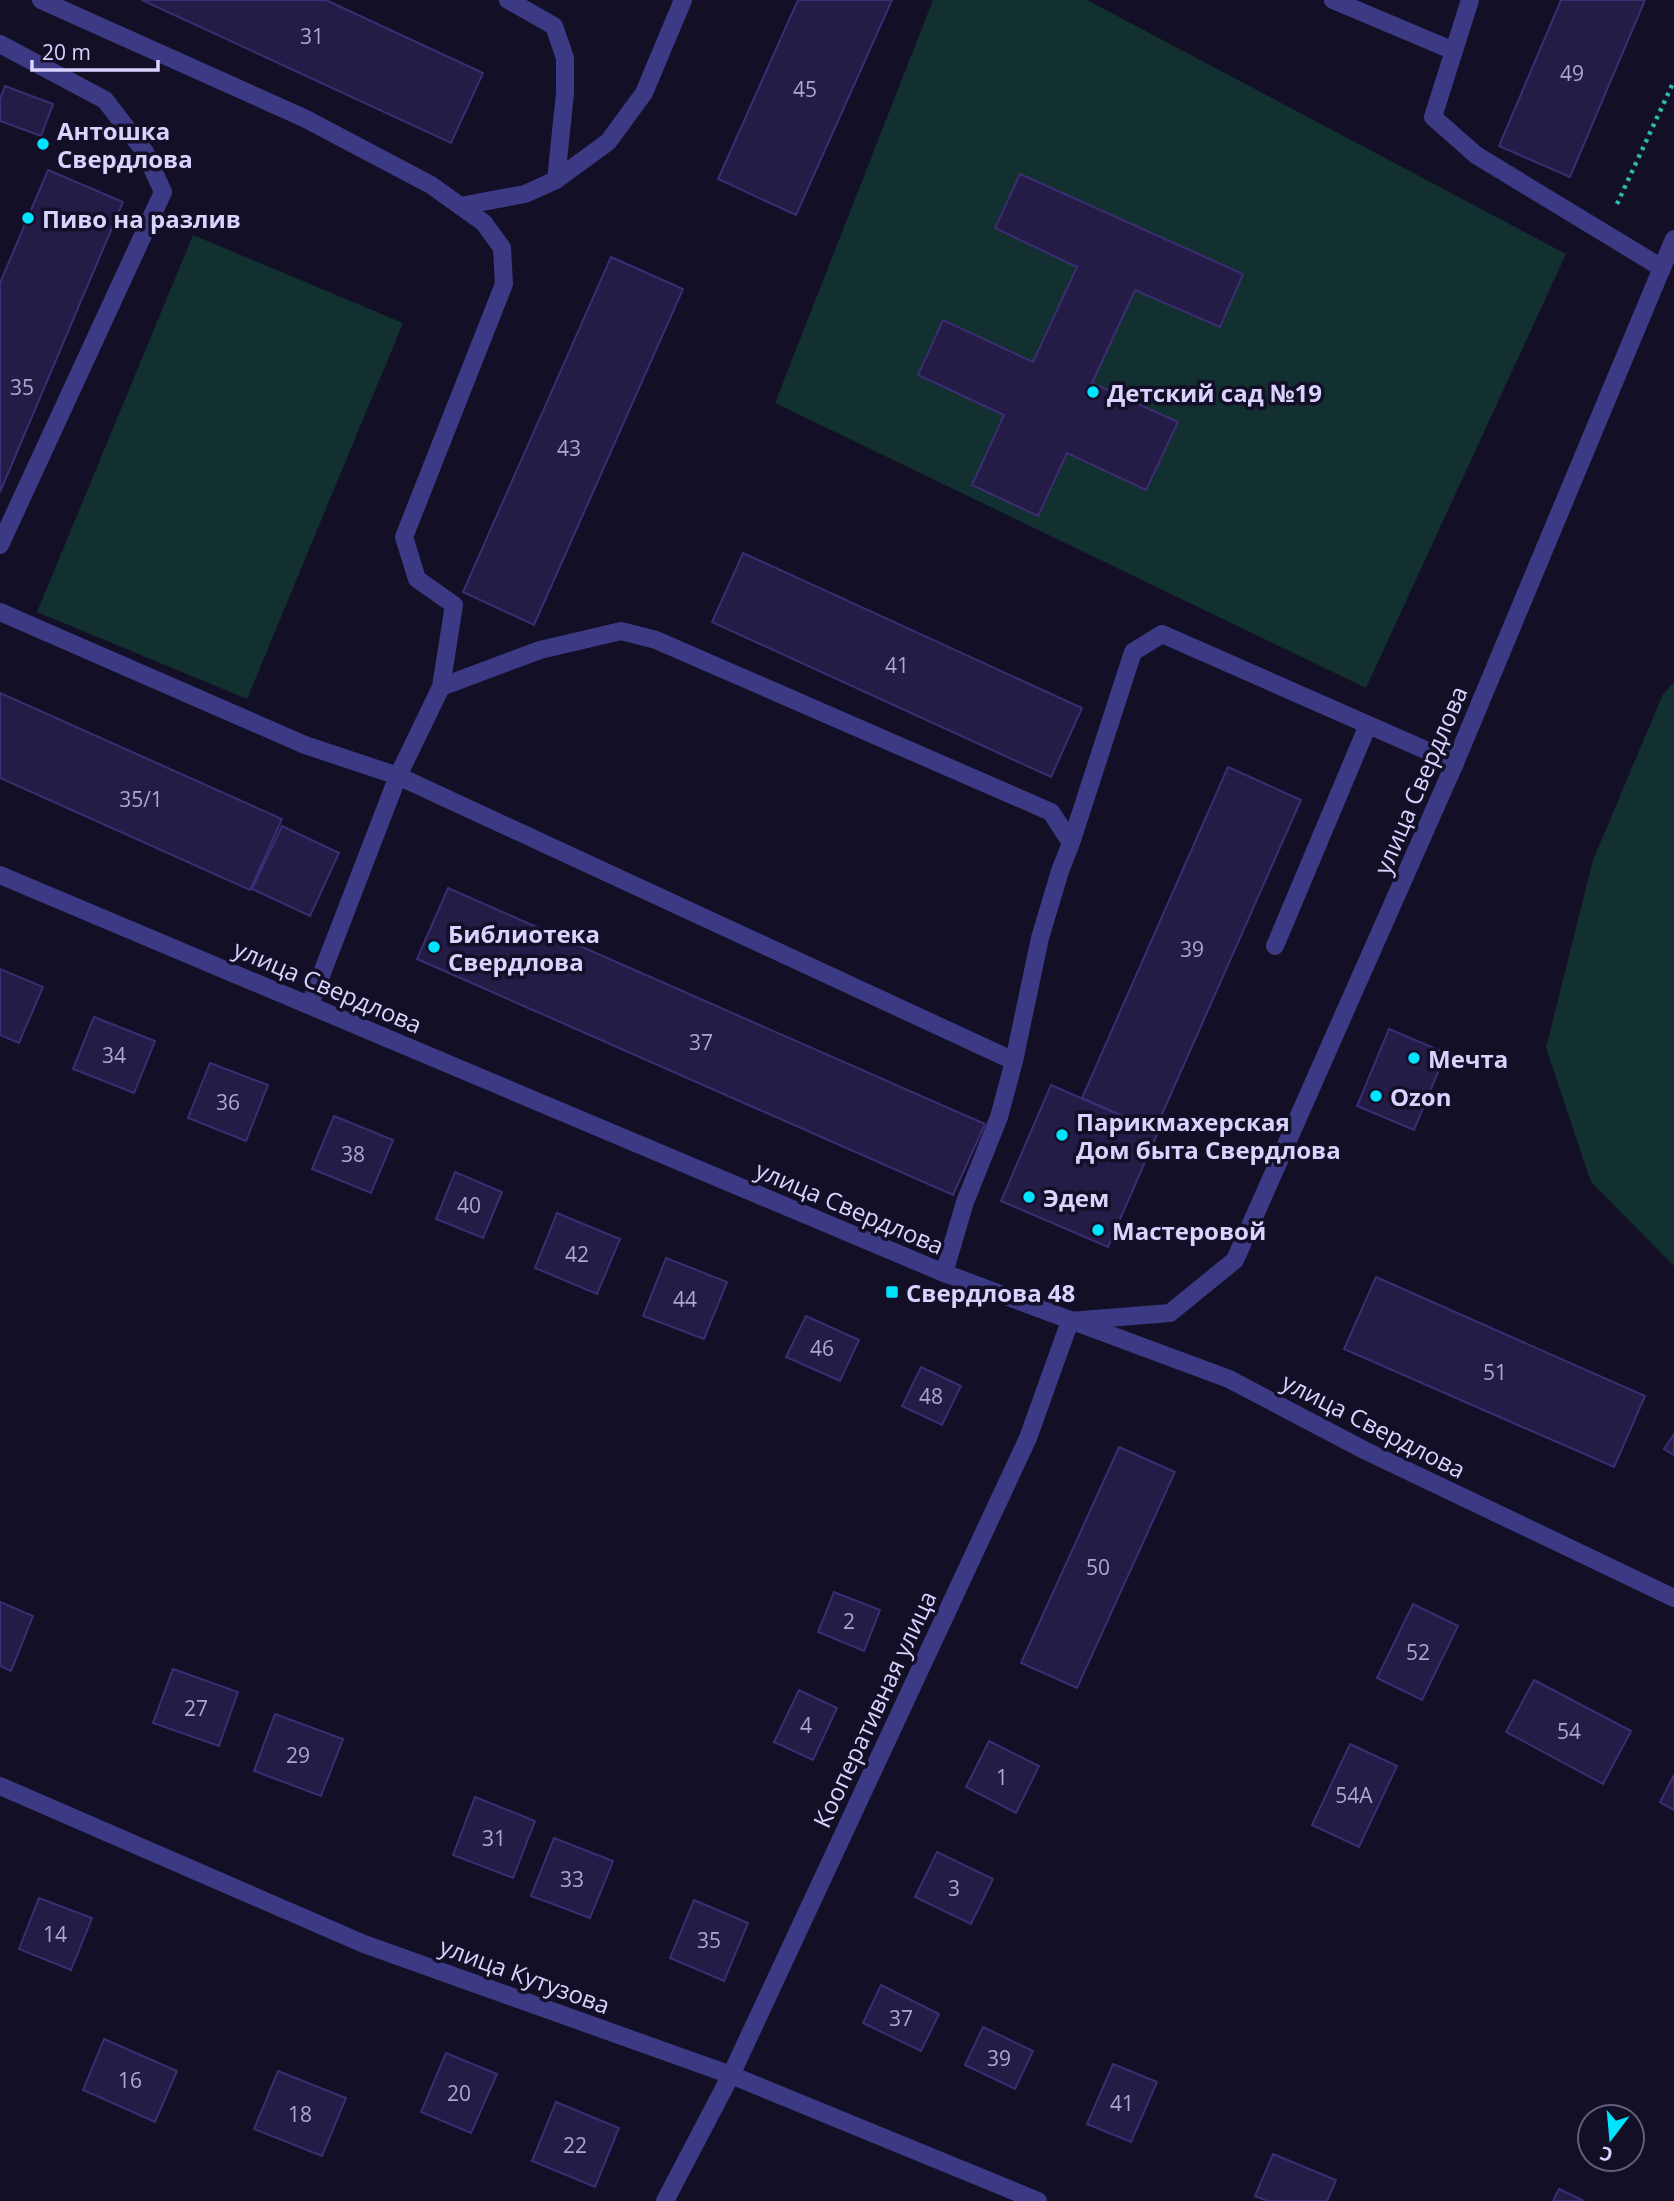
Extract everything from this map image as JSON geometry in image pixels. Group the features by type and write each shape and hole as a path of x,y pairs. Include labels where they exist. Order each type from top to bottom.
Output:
{"street":[{"path":"41,0 304,118 431,185 484,223 502,248 504,284 404,537 417,579 454,605 441,687 398,776 310,1004"},
{"path":"508,0 554,26 565,58 565,93 556,180"},
{"path":"460,206 524,194 556,180 608,142 644,93 683,0"},
{"path":"1333,0 1454,51"},
{"path":"1470,0 1433,117 1476,155 1661,268"},
{"path":"0,44 105,100 145,152 163,192 0,545"},
{"name":"улица Свердлова","path":"1070,1321 1170,1313 1235,1260 1455,763 1674,239"},
{"path":"0,612 305,745 398,776 1014,1061"},
{"path":"441,687 540,650 621,631 656,640 1051,813 1071,843"},
{"path":"944,1273 965,1202 999,1117 1014,1061 1040,938 1133,652 1162,634 1455,763"},
{"path":"1275,946 1368,725"},
{"name":"улица Свердлова","path":"0,875 944,1273 1229,1378 1364,1450 1674,1598"},
{"name":"Кооперативная улица","path":"664,2201 731,2075 1028,1438 1070,1321"},
{"name":"улица Кутузова","path":"0,1786 364,1944 731,2075 1038,2201"}],"path":[{"path":"1604,233 1674,81"}],"green space":[{"path":"933,0 1087,0 1566,254 1366,688 775,403"},
{"path":"193,235 403,323 247,699 37,612"},
{"path":"1674,682 1674,1266 1591,1182 1546,1048 1593,860 1663,694"}],"building":[{"path":"142,0 326,0 483,73 451,143"},
{"path":"798,0 892,0 796,215 718,179"},
{"path":"1561,0 1645,0 1570,177 1499,146"},
{"path":"5,86 53,104 41,136 0,121 0,99"},
{"path":"48,170 123,202 0,492 0,283"},
{"path":"1020,174 1243,274 1220,327 1135,290 1092,383 1178,422 1146,490 1067,453 1038,516 972,485 1004,415 918,375 943,320 1033,362 1077,267 995,228"},
{"path":"611,257 683,289 534,625 463,592"},
{"path":"743,553 1082,708 1051,777 712,622"},
{"path":"0,693 282,819 250,890 0,778"},
{"path":"1228,767 1301,800 1155,1130 1082,1098"},
{"path":"282,826 339,853 310,916 252,889"},
{"path":"448,888 985,1124 953,1195 417,959"},
{"path":"0,969 43,987 19,1043 0,1035"},
{"path":"94,1017 155,1041 134,1093 73,1069"},
{"path":"1389,1029 1446,1053 1414,1130 1357,1106"},
{"path":"210,1063 268,1085 246,1141 188,1118"},
{"path":"1051,1085 1158,1132 1108,1247 1001,1201"},
{"path":"334,1116 393,1140 371,1193 312,1169"},
{"path":"455,1172 502,1192 483,1238 436,1219"},
{"path":"557,1213 620,1239 597,1294 535,1268"},
{"path":"666,1258 727,1282 704,1339 643,1316"},
{"path":"1376,1277 1645,1396 1614,1467 1344,1349"},
{"path":"806,1316 859,1340 840,1381 786,1357"},
{"path":"921,1367 961,1386 942,1425 902,1406"},
{"path":"1674,1434 1674,1455 1664,1449"},
{"path":"1119,1447 1175,1472 1077,1688 1021,1663"},
{"path":"834,1592 880,1610 864,1651 818,1632"},
{"path":"0,1602 33,1616 11,1671 0,1666"},
{"path":"1413,1604 1458,1626 1422,1700 1377,1678"},
{"path":"173,1669 238,1692 219,1746 153,1723"},
{"path":"1534,1680 1631,1731 1603,1784 1506,1732"},
{"path":"799,1690 837,1708 813,1760 774,1742"},
{"path":"275,1714 343,1739 321,1796 254,1771"},
{"path":"989,1741 1039,1766 1016,1813 966,1787"},
{"path":"1350,1744 1397,1766 1359,1847 1312,1825"},
{"path":"1674,1775 1674,1810 1660,1802"},
{"path":"475,1797 535,1821 513,1878 453,1855"},
{"path":"554,1838 613,1861 590,1918 531,1896"},
{"path":"937,1852 993,1879 971,1924 915,1897"},
{"path":"39,1898 92,1918 71,1970 19,1949"},
{"path":"694,1900 748,1923 724,1981 670,1958"},
{"path":"881,1985 939,2014 921,2051 863,2023"},
{"path":"983,2027 1033,2051 1015,2089 965,2065"},
{"path":"104,2039 177,2071 155,2122 83,2090"},
{"path":"446,2053 497,2074 471,2133 421,2112"},
{"path":"1113,2064 1157,2082 1131,2142 1087,2124"},
{"path":"278,2071 346,2098 322,2156 254,2129"},
{"path":"556,2102 619,2128 595,2187 532,2161"},
{"path":"1273,2154 1336,2180 1327,2201 1267,2201 1255,2196"},
{"path":"1559,2189 1584,2201 1553,2201"}],"place":[{"name":"Антошка Свердлова","path":"43,144"},
{"name":"Пиво на разлив","path":"28,218"},
{"name":"Детский сад №19","path":"1093,392"},
{"name":"Библиотека Свердлова","path":"434,947"},
{"name":"Мечта","path":"1414,1058"},
{"name":"Ozon","path":"1376,1096"},
{"name":"Парикмахерская Дом быта Свердлова","path":"1062,1135"},
{"name":"Эдем","path":"1029,1197"},
{"name":"Мастеровой","path":"1098,1230"},
{"name":"Свердлова 48","path":"892,1292"}]}
